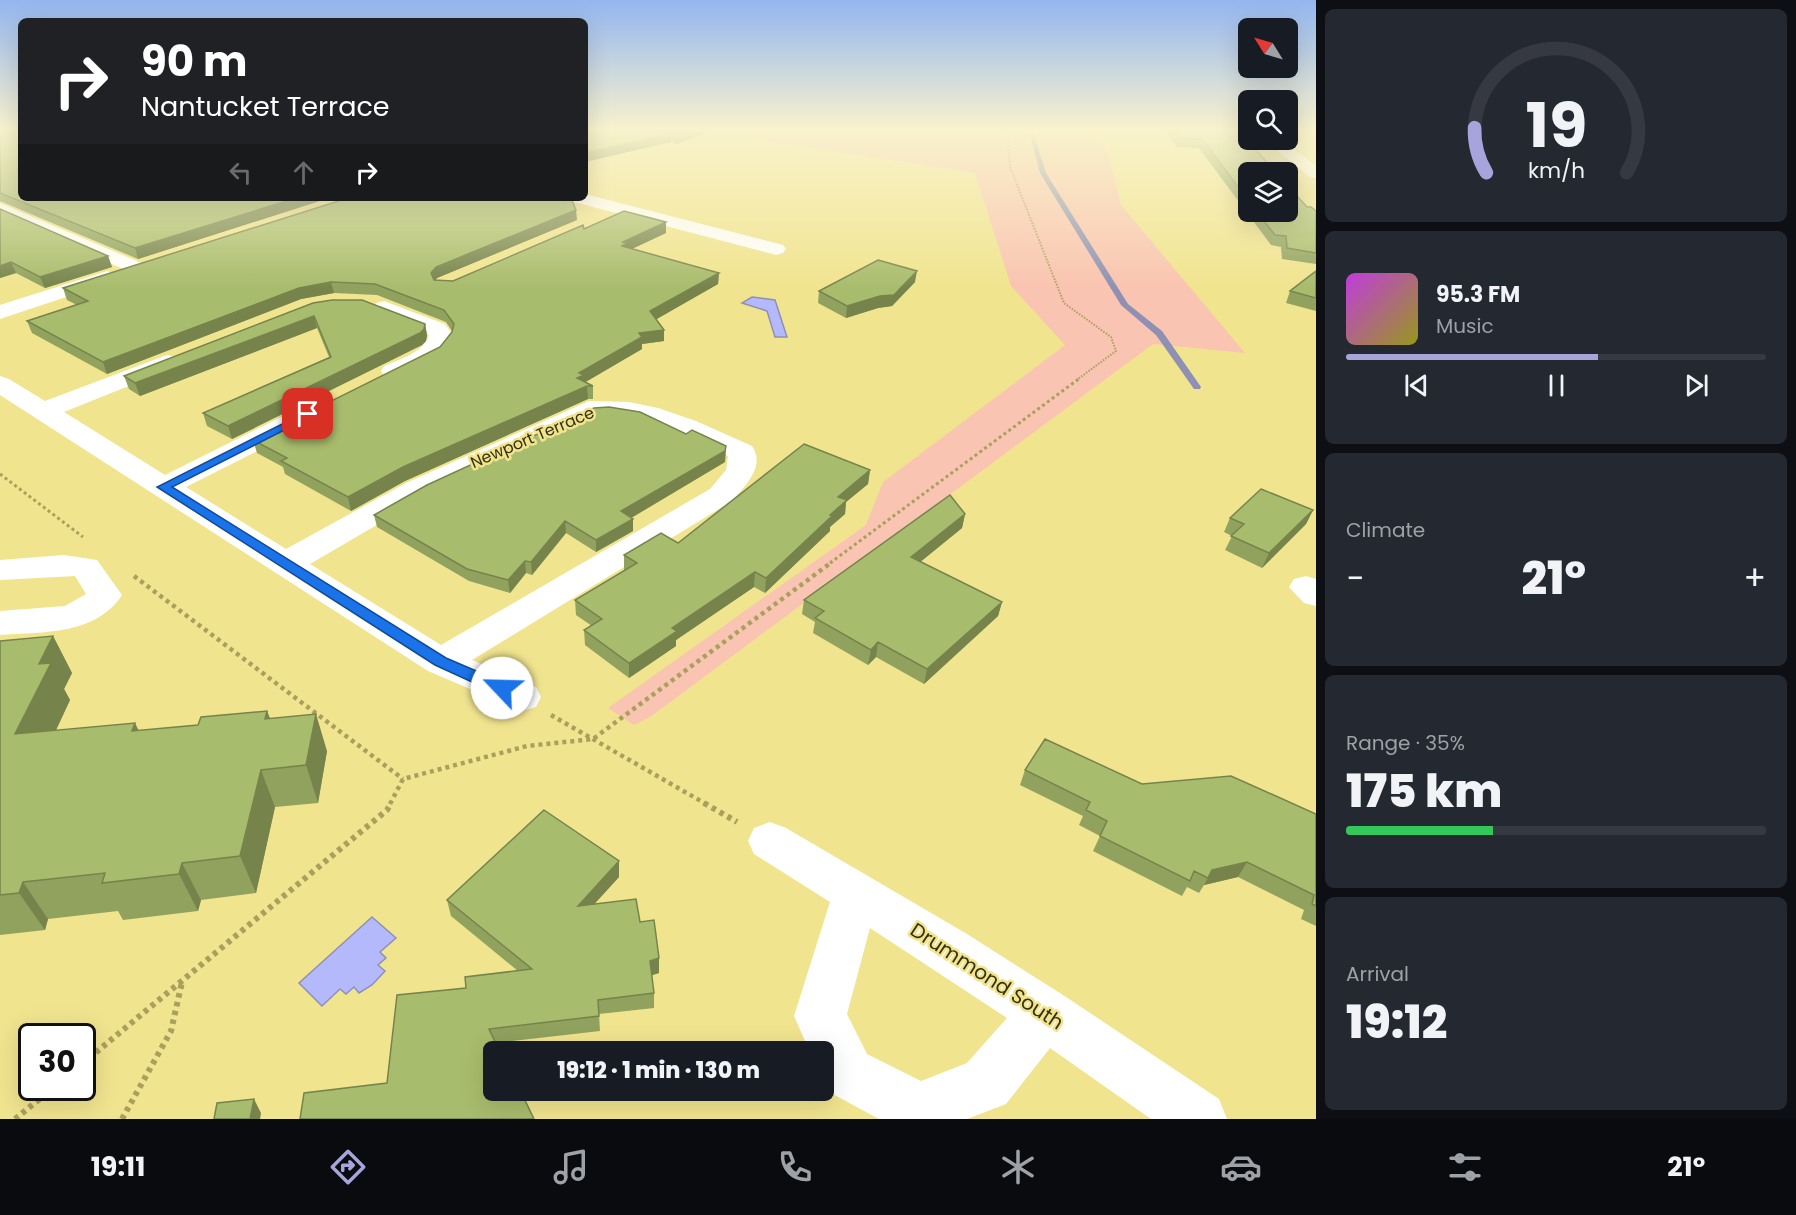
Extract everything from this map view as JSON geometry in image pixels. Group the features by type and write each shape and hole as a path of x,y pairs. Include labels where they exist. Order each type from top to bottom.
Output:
{"street":[{"path":"588,200 776,249"},
{"path":"0,208 137,268"},
{"path":"592,223 624,209"},
{"path":"0,312 159,261"},
{"path":"357,302 368,302 427,325 437,329 441,335 440,344 432,352 370,383"},
{"path":"44,411 188,354"},
{"path":"0,384 441,662 522,698"},
{"name":"Newport Terrace","path":"285,564 417,489 589,409 611,406 634,409 669,419 742,452 744,462 739,474 721,495 441,662"},
{"path":"163,487 318,409"},
{"path":"0,570 64,565 85,567 105,595 98,604 79,616 0,623"},
{"name":"Drummond South","path":"770,841 1046,1013 1199,1119"},
{"path":"856,894 820,1017 848,1073 919,1110 986,1084 1046,1013"}],"path":[{"path":"96,1052 387,810 403,779 527,746 593,739 1116,351 1111,338 1064,303 1016,183"},
{"path":"0,474 84,538"},
{"path":"131,573 403,779"},
{"path":"522,698 770,841"},
{"path":"122,1119 171,1031 182,981"},
{"path":"15,1119 37,1101"}],"shaded area":[{"path":"978,183 1116,183 1121,205 1245,353 1153,344 650,717 634,725 608,708 866,525 883,482 1065,345 1011,286"}],"water":[{"path":"752,297 775,300 787,337 775,337 767,311 742,303"},
{"path":"372,917 396,938 380,952 386,958 378,965 385,971 372,985 359,993 354,987 346,994 340,989 322,1006 299,983"}],"building":[{"path":"0,183 18,183 18,200 0,193"},
{"path":"1298,197 1307,207 1316,211 1316,253 1287,248 1286,236 1275,235 1265,222 1298,222"},
{"path":"20,201 286,201 135,248"},
{"path":"338,201 572,201 576,210 436,267 431,273 434,280 453,281 583,225 584,229 624,211 666,222 623,242 627,243 622,246 719,273 650,311 664,330 639,333 642,337 579,373 584,375 577,378 593,386 587,386 403,467 348,497 281,461 287,458 253,440 440,347 452,332 454,324 444,310 375,284 331,282 299,288 103,362 27,321 88,301 63,288"},
{"path":"0,209 108,256 40,277 11,262 0,266"},
{"path":"878,260 917,271 894,295 880,296 847,306 819,291"},
{"path":"1316,271 1316,298 1290,291"},
{"path":"332,300 362,300 425,324 424,329 420,333 228,426 203,413 331,357 314,316 135,383 124,376 313,303"},
{"path":"609,407 640,412 686,434 692,430 726,446 725,451 621,511 633,519 596,540 565,521 531,562 525,561 508,580 467,569 374,515 427,485 594,408"},
{"path":"804,444 870,470 838,497 847,500 830,515 832,516 766,578 755,572 672,628 677,631 629,663 584,630 602,619 575,600 637,563 624,555 661,533 678,543"},
{"path":"1261,489 1313,510 1269,553 1231,536 1244,524 1230,518"},
{"path":"950,495 965,514 911,557 1002,602 927,669 878,642 871,650 815,618 824,611 804,600"},
{"path":"53,636 39,664 51,663 15,734 135,723 132,731 198,725 201,717 267,711 265,719 316,714 306,765 261,770 240,856 182,863 179,874 102,883 105,873 23,882 19,893 0,895 0,641"},
{"path":"1045,739 1142,784 1231,776 1316,814 1316,906 1312,904 1314,895 1247,862 1212,870 1208,878 1194,871 1190,881 1100,836 1107,821 1086,810 1090,802 1025,770"},
{"path":"544,810 619,861 578,906 636,899 640,922 654,920 659,958 650,961 654,993 598,1000 599,1016 489,1029 495,1041 483,1041 483,1101 525,1101 534,1119 300,1119 304,1093 387,1083 397,995 466,988 465,977 532,969 447,900"},
{"path":"254,1099 250,1119 214,1119 217,1103"}],"waterway":[{"path":"1049,183 1125,305 1159,333 1197,387"}],"route":[{"path":"308,414 163,487 441,662 502,688"}]}
